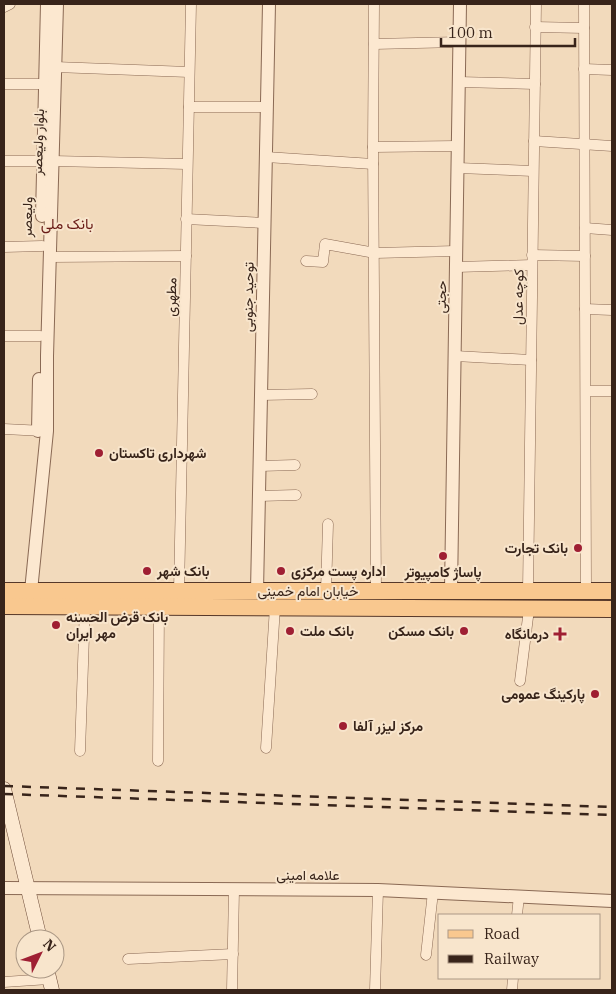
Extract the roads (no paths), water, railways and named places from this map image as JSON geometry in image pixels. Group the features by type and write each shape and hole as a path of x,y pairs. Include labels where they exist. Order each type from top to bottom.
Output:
{"main road":[{"name":"خیابان امام خمینی","path":"4,591 612,591"},
{"name":"خیابان امام خمینی","path":"4,606 612,609"},
{"path":"4,789 38,929"}],"street":[{"path":"4,7 10,4"},
{"name":"ولیعصر","path":"31,591 42,431 40,336 42,246 48,161 45,84 47,4"},
{"name":"بلوار ولیعصر","path":"42,431 50,257 48,161 55,67 57,4"},
{"name":"مطهری","path":"179,591 191,4"},
{"name":"توحید جنوبی","path":"257,591 269,4"},
{"path":"374,4 373,164 376,591"},
{"name":"حجتی","path":"451,590 460,4"},
{"name":"کوچه عدل","path":"528,591 536,4"},
{"path":"584,4 586,591"},
{"path":"535,27 584,28"},
{"path":"374,44 459,42"},
{"path":"55,67 189,72"},
{"path":"584,69 612,70"},
{"path":"459,82 535,84"},
{"path":"4,84 45,84"},
{"path":"189,107 267,107"},
{"path":"534,141 612,146"},
{"path":"373,147 457,146"},
{"path":"266,157 373,164"},
{"path":"4,161 188,164"},
{"path":"458,168 534,172"},
{"path":"186,218 264,223"},
{"path":"585,228 612,230"},
{"path":"306,261 323,262 326,244 374,253 456,251"},
{"path":"4,247 42,246"},
{"path":"50,257 186,256"},
{"path":"456,267 585,256"},
{"path":"585,309 612,310"},
{"path":"4,336 40,336"},
{"path":"455,356 531,360"},
{"path":"586,391 612,391"},
{"path":"261,396 312,394"},
{"path":"4,429 42,431"},
{"path":"260,466 295,465"},
{"path":"259,496 296,495"},
{"path":"326,591 328,524"},
{"path":"80,751 85,606"},
{"path":"158,607 158,761"},
{"path":"266,748 275,607"},
{"path":"520,681 529,608"},
{"name":"علامه امینی","path":"4,888 378,890 612,901"},
{"path":"232,990 234,890"},
{"path":"375,990 378,890"},
{"path":"426,955 433,892"},
{"path":"517,914 518,896"},
{"path":"128,959 233,954"},
{"path":"4,982 49,979"}],"railway":[{"path":"4,786 612,807"},
{"path":"4,794 612,815"}],"place":[{"name":"شهرداری تاکستان","path":"99,453"},
{"name":"بانک تجارت","path":"578,548"},
{"name":"پاساژ کامپیوتر","path":"443,556"},
{"name":"بانک شهر","path":"147,571"},
{"name":"اداره پست مرکزی","path":"281,571"},
{"name":"بانک قرض الحسنه مهر ایران","path":"56,625"},
{"name":"بانک ملت","path":"290,631"},
{"name":"بانک مسکن","path":"464,631"},
{"name":"درمانگاه","path":"560,634"},
{"name":"پارکینگ عمومی","path":"595,694"},
{"name":"مرکز لیزر آلفا","path":"343,726"}],"district":[{"name":"بانک ملی","path":"67,223"}]}
